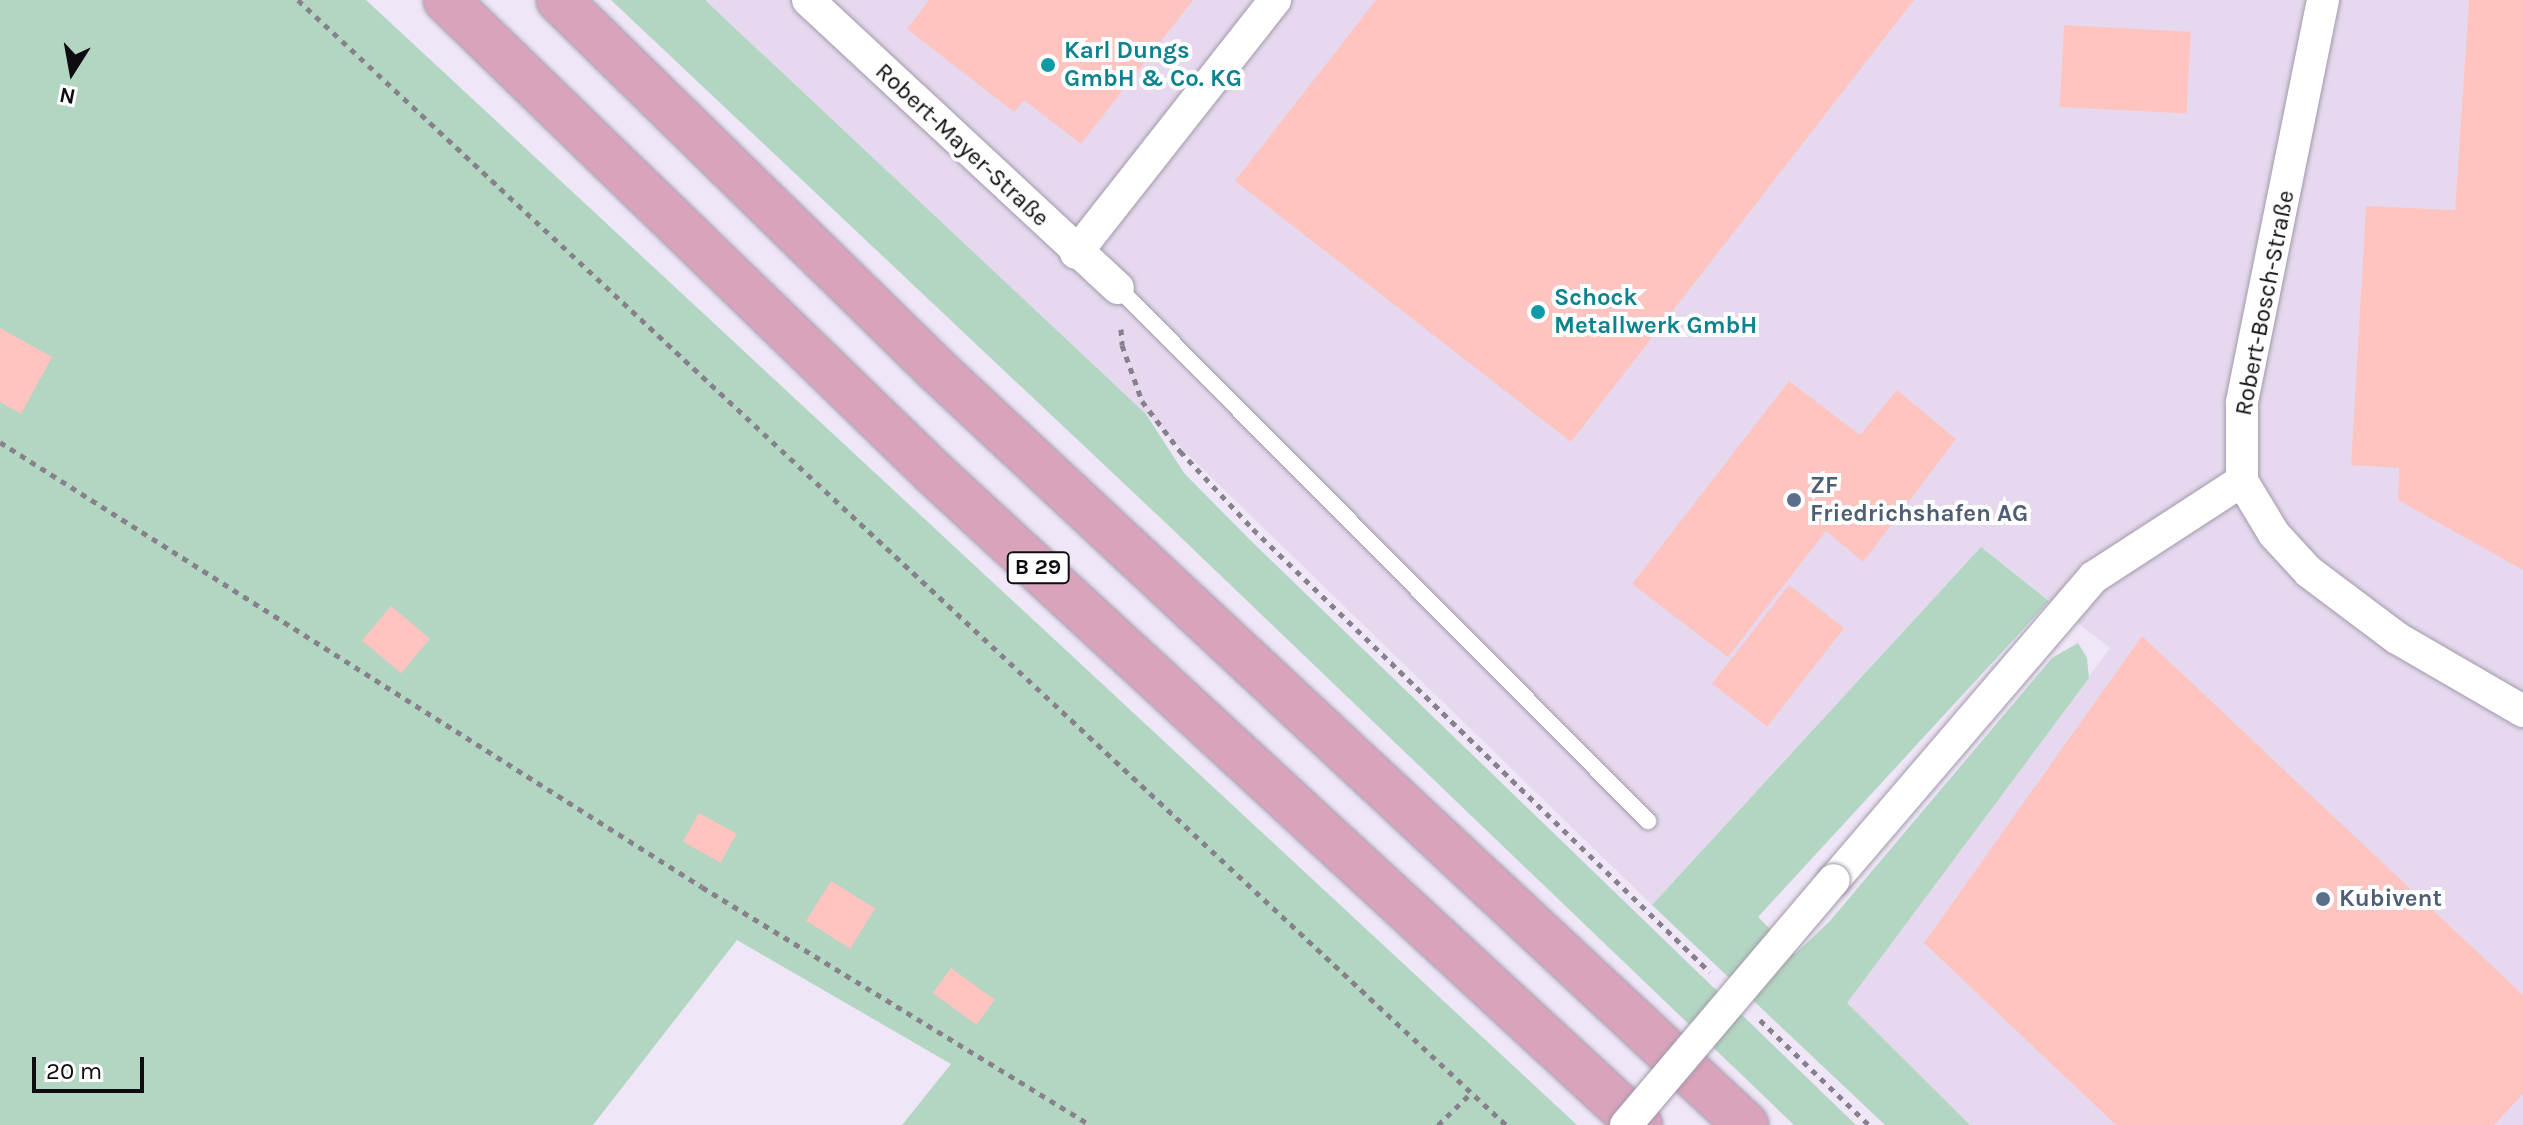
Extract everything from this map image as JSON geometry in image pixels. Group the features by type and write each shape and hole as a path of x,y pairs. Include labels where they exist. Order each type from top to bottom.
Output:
{"highway":[{"name":"B 29","path":"446,0 936,475 1640,1125"},
{"path":"559,0 938,371 1746,1125"}],"street":[{"name":"Robert-Mayer-Straße","path":"808,0 1076,253 1118,288"},
{"path":"1076,253 1275,0"},
{"name":"Robert-Bosch-Straße","path":"2242,481 2242,403 2323,0"},
{"path":"1626,1125 2094,577 2242,481 2274,534 2309,572 2397,638 2523,711"}],"lane":[{"path":"1118,288 1648,821"}],"path":[{"path":"298,0 1506,1125"},
{"path":"1118,288 1122,345 1142,401 1180,451 1253,529 1717,979"},
{"path":"0,442 702,887 1091,1125"},
{"path":"1751,1011 1869,1125"},
{"path":"1438,1125 1471,1093"}],"shaded area":[{"path":"705,0 2523,0 2523,1125 1970,1125 1846,1004 2110,648 1981,547 1652,905 1146,414"}],"green space":[{"path":"0,0 366,0 1577,1125 902,1125 951,1064 737,940 593,1125 0,1125"},
{"path":"611,0 705,0 1146,414 1184,473 1251,541 1856,1125 1794,1125 1169,526"},
{"path":"1981,547 2049,601 1758,917 1795,954 1829,922 2052,658 2078,643 2087,658 2089,678 1847,1003 1970,1125 1885,1125 1652,905"}],"building":[{"name":"Karl Dungs GmbH & Co. KG","path":"929,0 1193,0 1081,144 1024,100 1014,112 907,29"},
{"name":"Schock Metallwerk GmbH","path":"1376,0 1914,0 1571,442 1235,181"},
{"path":"2469,0 2523,0 2523,570 2398,500 2399,468 2351,465 2366,206 2455,210"},
{"path":"2064,25 2191,32 2187,114 2060,107"},
{"path":"0,328 52,357 21,414 0,402"},
{"path":"1789,381 1860,435 1897,390 1956,439 1863,562 1826,531 1728,657 1632,584"},
{"path":"1789,585 1844,628 1767,727 1712,684"},
{"path":"391,606 430,639 401,673 362,640"},
{"path":"2142,636 2523,995 2523,1094 2494,1125 2116,1125 1924,943"},
{"path":"699,813 737,834 721,863 683,842"},
{"path":"831,881 875,909 850,948 806,921"},
{"path":"951,968 995,1000 976,1025 933,993"}],"place":[{"name":"Karl Dungs GmbH & Co. KG","path":"1048,65"},
{"name":"Schock Metallwerk GmbH","path":"1538,312"},
{"name":"ZF Friedrichshafen AG","path":"1794,500"},
{"name":"Kubivent","path":"2323,899"}]}
